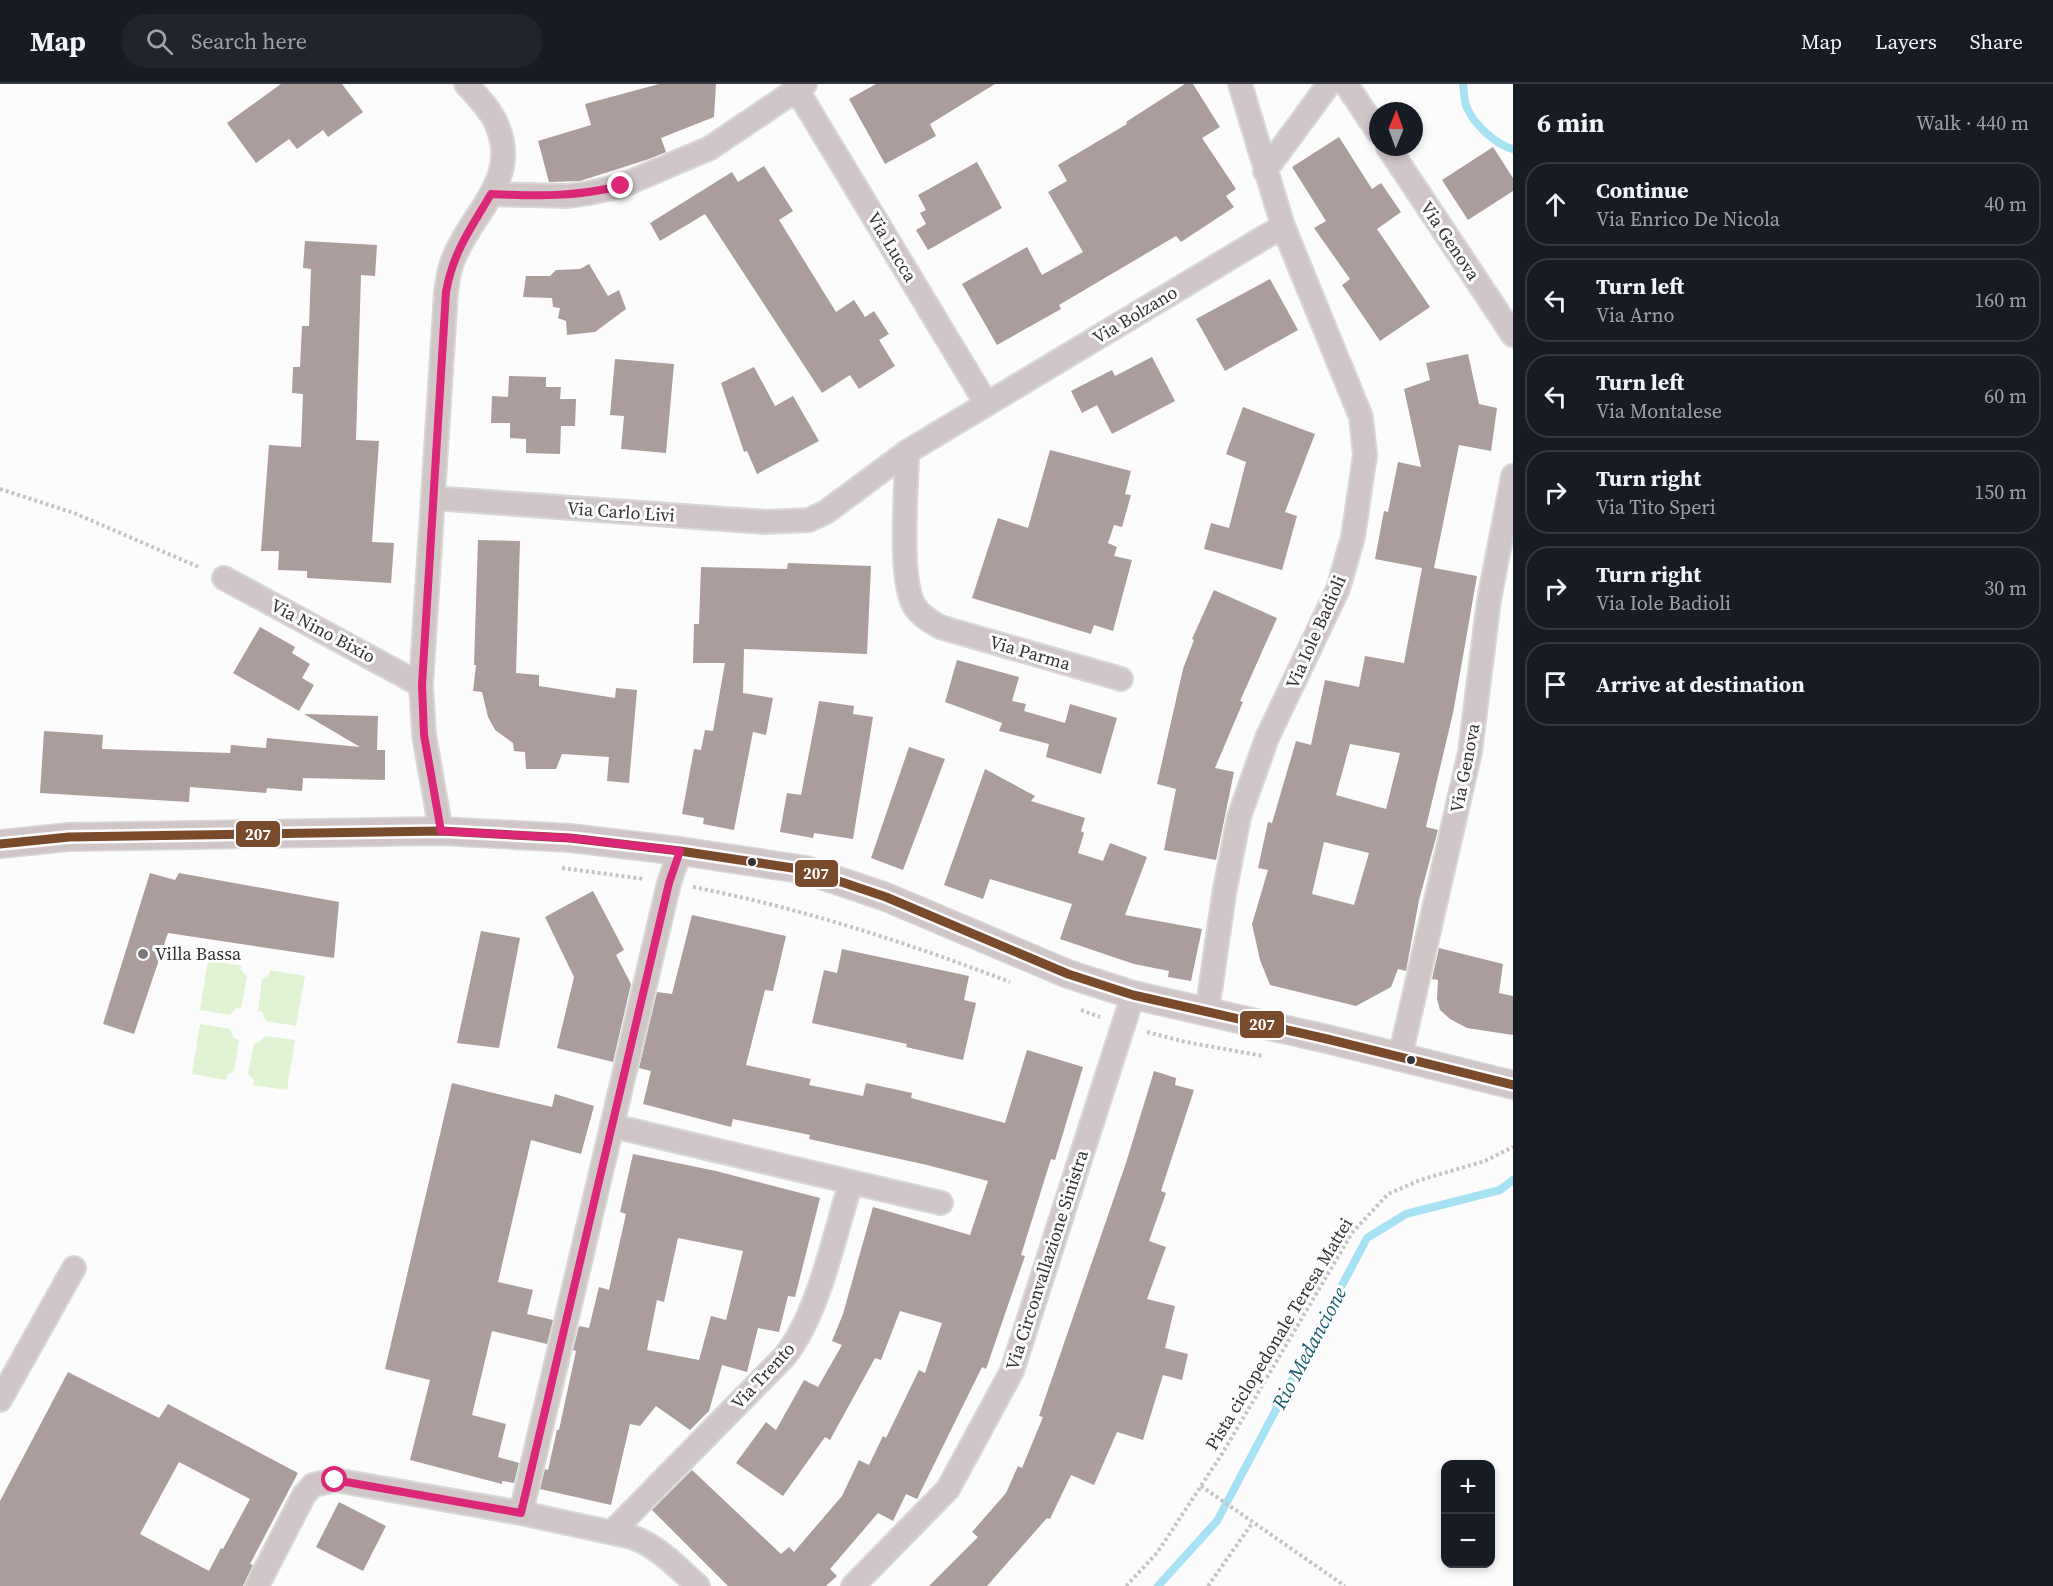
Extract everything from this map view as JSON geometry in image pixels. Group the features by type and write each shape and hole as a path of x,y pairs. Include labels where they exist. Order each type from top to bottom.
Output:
{"street":[{"path":"441,831 424,735 422,685 446,292 456,252 499,180 504,162 503,143 496,123 466,84"},
{"name":"Via Iole Badioli","path":"1207,1012 1224,894 1239,817 1267,738 1338,589 1353,537 1365,455 1361,417 1283,226 1240,84"},
{"path":"1265,171 1329,84"},
{"path":"1346,84 1369,118"},
{"path":"491,194 568,195 621,186 710,148 801,87"},
{"name":"Via Lucca","path":"801,87 986,403"},
{"name":"Via Genova","path":"1394,156 1513,335"},
{"name":"Via Bolzano","path":"809,520 826,512 907,452 986,403 1283,226"},
{"name":"Via Parma","path":"907,452 905,570 908,591 915,608 927,620 940,627 1121,679"},
{"name":"Via Genova","path":"1400,1057 1470,752 1489,600 1513,476"},
{"name":"Via Carlo Livi","path":"433,498 766,522 809,520"},
{"name":"Via Nino Bixio","path":"224,578 422,685"},
{"path":"0,844 69,837 441,831 570,838 680,851 806,870 886,897 1068,974 1133,995 1513,1085"},
{"path":"521,1513 669,883 680,851"},
{"name":"Via Circonvallazione Sinistra","path":"853,1586 948,1490 1012,1371 1133,995"},
{"path":"613,1126 941,1203"},
{"name":"Via Trento","path":"612,1532 785,1356 794,1344 815,1299 850,1182"},
{"path":"0,1400 74,1268"},
{"path":"257,1586 304,1495 313,1485 325,1481 348,1481 612,1532 647,1543 660,1551 698,1586"}],"path":[{"path":"0,489 74,513 224,578"},
{"path":"553,867 669,883 737,896 819,918 938,955 1014,984"},
{"path":"1080,1010 1123,1026 1186,1042 1268,1056"},
{"name":"Pista ciclopedonale Teresa Mattei","path":"1126,1586 1157,1553 1201,1486 1352,1233 1388,1194 1420,1179 1485,1161 1513,1147"},
{"path":"1201,1486 1345,1586"},
{"path":"1208,1586 1253,1522"}],"green space":[{"path":"208,960 242,966 241,970 247,976 241,1008 236,1008 230,1015 200,1010"},
{"path":"270,970 305,976 296,1026 266,1021 262,1012 258,1011 262,979 269,975"},
{"path":"200,1024 230,1029 234,1038 239,1040 234,1071 227,1075 226,1080 192,1074"},
{"path":"265,1036 295,1040 287,1090 253,1085 254,1080 248,1074 254,1043 259,1042"}],"building":[{"path":"281,84 342,84 363,112 328,137 323,130 297,149 289,139 256,163 227,123"},
{"path":"659,84 716,84 714,117 661,138 666,152 649,159 580,181 549,182 538,141 591,125 585,104"},
{"path":"876,84 995,84 930,124 936,136 885,164 849,99"},
{"path":"1185,84 1193,84 1220,127 1202,138 1236,189 1226,196 1234,207 1181,242 1176,236 1059,305 1061,309 997,345 962,284 1027,247 1042,275 1083,252 1048,192 1067,181 1058,165 1127,124 1126,122"},
{"path":"1339,137 1372,189 1381,183 1401,212 1377,229 1430,307 1380,341 1342,285 1350,279 1314,228 1326,221 1292,167"},
{"path":"1493,147 1513,178 1513,191 1468,220 1442,180"},
{"path":"977,162 1002,208 928,250 916,230 926,224 920,213 926,210 918,195"},
{"path":"764,166 793,211 779,220 836,312 854,300 865,317 874,311 889,334 879,340 895,366 859,389 850,375 822,393 705,214 660,241 650,223 732,172 738,182"},
{"path":"305,241 377,245 375,276 361,275 356,440 379,441 372,542 394,543 391,583 307,578 307,571 278,570 279,551 261,551 269,445 301,447 303,394 292,393 293,367 300,367 302,326 309,326 311,269 303,268"},
{"path":"589,264 608,296 619,290 626,309 595,332 567,335 566,321 558,318 560,308 553,307 552,298 523,297 526,276 550,276 556,270 580,269"},
{"path":"1270,279 1298,330 1225,371 1196,319"},
{"path":"1468,354 1479,404 1497,408 1491,451 1459,445 1434,568 1477,576 1453,713 1426,827 1438,830 1419,900 1406,971 1398,969 1391,987 1356,1006 1270,985 1260,960 1252,924 1268,870 1258,868 1268,822 1272,823 1296,741 1311,745 1325,680 1359,687 1365,656 1404,663 1422,568 1375,559 1384,511 1388,512 1398,462 1421,467 1404,389 1430,380 1426,363","holes":["1350,744 1400,753 1386,809 1336,795","1324,842 1369,853 1354,905 1312,894"]},
{"path":"1152,357 1175,401 1112,434 1097,405 1082,413 1071,391 1112,370 1115,376"},
{"path":"615,359 674,364 666,453 621,449 624,416 610,415"},
{"path":"754,367 775,406 793,396 819,441 757,474 747,451 744,452 721,383"},
{"path":"509,376 546,377 546,387 561,387 560,399 576,399 575,426 561,426 560,454 526,453 526,439 510,438 510,423 491,423 492,396 508,397"},
{"path":"1243,407 1315,434 1285,512 1297,516 1282,570 1204,549 1211,523 1229,528 1246,462 1226,454"},
{"path":"1050,450 1131,471 1125,494 1131,495 1122,527 1114,525 1108,543 1117,547 1114,556 1132,560 1113,631 1094,625 1091,634 972,598 998,518 1028,528"},
{"path":"478,540 520,541 516,673 539,675 539,686 615,698 616,688 637,690 629,783 607,781 609,757 562,754 556,769 526,769 525,752 514,751 513,743 495,730 488,717 482,692 473,691 476,665 474,665"},
{"path":"788,563 871,566 867,654 744,649 743,693 773,698 766,735 753,732 734,830 703,824 704,818 682,814 694,749 701,750 705,730 713,731 725,663 693,663 694,624 699,624 701,567 787,569"},
{"path":"1214,590 1277,618 1240,701 1243,702 1215,768 1234,772 1216,860 1164,850 1176,789 1157,784 1183,669 1194,640 1192,639"},
{"path":"260,627 295,647 292,653 310,664 302,678 314,685 299,711 233,673"},
{"path":"957,660 1019,677 1012,701 1026,704 1024,711 1065,723 1070,704 1117,718 1101,774 1046,757 1049,744 999,731 1002,723 945,702"},
{"path":"819,701 854,706 853,714 873,717 853,839 814,833 813,838 780,832 787,793 801,795"},
{"path":"304,714 378,716 377,750 385,750 385,780 303,778 302,791 267,788 266,793 190,787 189,802 40,793 44,731 103,735 102,749 230,753 231,745 266,748 267,738 360,747"},
{"path":"909,747 945,759 903,870 871,858"},
{"path":"985,769 1035,796 1031,801 1085,818 1081,831 1084,833 1078,853 1103,861 1110,843 1147,857 1125,915 1202,929 1191,981 1168,977 1169,971 1134,964 1060,939 1072,904 990,879 983,899 944,885"},
{"name":"Villa Bassa","path":"150,873 175,880 179,873 339,902 334,958 168,933 134,1034 103,1024"},
{"path":"593,891 624,950 616,955 631,984 613,1062 557,1048 574,977 545,917"},
{"path":"692,915 786,936 773,991 765,990 746,1065 811,1079 809,1085 863,1096 866,1083 912,1093 911,1098 1005,1123 1027,1050 1083,1067 1055,1160 1051,1159 1021,1255 1025,1256 986,1369 982,1367 917,1499 906,1494 893,1521 878,1513 830,1569 837,1576 826,1586 728,1586 652,1510 692,1470 781,1554 789,1547 794,1552 842,1496 859,1460 869,1465 883,1436 886,1438 919,1370 925,1373 942,1323 900,1311 881,1360 875,1358 830,1440 825,1437 783,1496 736,1463 766,1422 776,1430 804,1380 818,1387 842,1345 832,1341 843,1314 873,1207 970,1235 988,1181 809,1139 810,1135 733,1119 731,1127 643,1104 651,1071 639,1068 657,992 672,994"},
{"path":"481,931 520,938 499,1048 457,1043"},
{"path":"1439,948 1503,964 1499,993 1513,996 1513,1035 1467,1028 1450,1019 1440,1010 1437,999 1438,980 1432,979"},
{"path":"842,949 969,976 964,1000 976,1003 963,1060 906,1047 907,1044 812,1023 824,970 837,973"},
{"path":"1154,1071 1176,1078 1175,1085 1194,1090 1161,1191 1166,1193 1149,1241 1166,1247 1147,1299 1175,1306 1165,1348 1188,1354 1182,1380 1163,1375 1143,1440 1117,1432 1094,1485 1071,1475 1050,1519 1047,1518 987,1586 929,1586 978,1537 972,1532 1006,1493 1018,1466 1022,1468 1043,1417 1039,1416 1126,1163"},
{"path":"452,1083 552,1107 555,1094 594,1106 581,1154 531,1140 498,1282 533,1290 527,1314 553,1320 547,1344 492,1331 472,1415 506,1424 498,1457 519,1463 514,1483 502,1481 502,1484 410,1460 430,1380 385,1369"},
{"path":"633,1154 716,1171 820,1198 795,1297 788,1296 779,1332 758,1328 747,1372 722,1365 709,1411 690,1430 656,1406 640,1426 630,1424 611,1505 540,1489 545,1469 548,1470 557,1430 559,1430 579,1326 589,1328 599,1287 609,1290 626,1214 620,1212","holes":["678,1238 743,1251 726,1320 711,1316 699,1360 647,1350 657,1300 664,1302"]},
{"path":"68,1372 159,1418 168,1404 298,1473 250,1564 253,1565 243,1586 0,1586 0,1501","holes":["179,1462 250,1499 209,1571 140,1534"]},
{"path":"339,1502 386,1526 363,1571 316,1547"}],"waterway":[{"path":"1463,84 1466,106 1475,121 1486,133 1506,147 1513,149"},
{"name":"Rio Medancione","path":"1158,1586 1217,1521 1367,1238 1406,1214 1500,1190 1513,1180"}],"transit line":[{"name":"207","path":"0,844 69,837 441,831 570,838 680,851 806,870 886,897 1068,974 1133,995 1327,1039 1513,1085"}],"place":[{"name":"Villa Bassa","path":"143,954"}],"route":[{"path":"335,1480 521,1513 669,883 680,851 570,838 441,831 424,735 422,685 446,292 456,252 491,194 568,195 621,186"}]}
